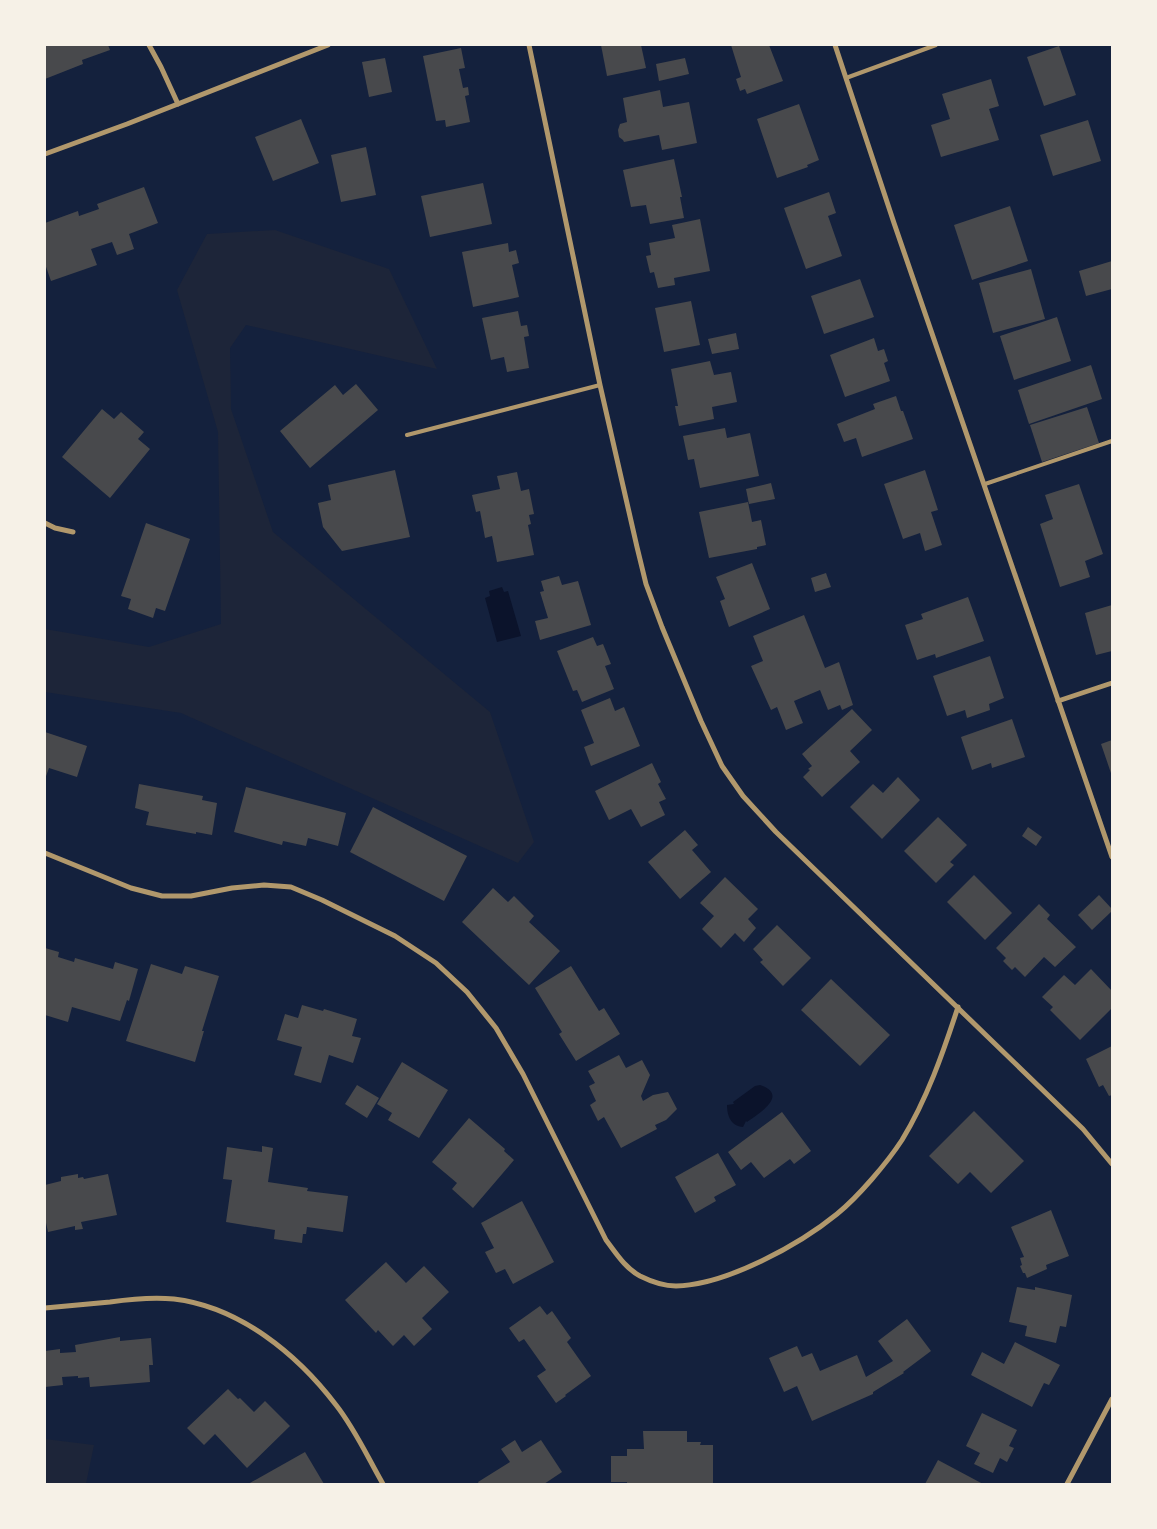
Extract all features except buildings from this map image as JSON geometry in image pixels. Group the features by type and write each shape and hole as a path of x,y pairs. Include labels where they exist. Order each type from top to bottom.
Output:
{"street":[{"path":"149,45 178,104"},
{"path":"45,154 328,45"},
{"path":"529,45 600,385 646,584 697,713 722,766 743,796 776,832 1083,1130 1112,1164"},
{"path":"835,45 894,223 1112,857"},
{"path":"45,523 55,528 73,532"},
{"path":"1058,701 1112,683"},
{"path":"45,853 131,888 162,896 191,896 232,888 264,885 291,887 395,936 436,963 467,992 496,1028 523,1074 606,1240 622,1261 639,1275 656,1282 674,1286 694,1285 748,1267 797,1243 838,1213 871,1180 901,1140 924,1098 958,1007"},
{"path":"45,1308 144,1298 174,1299 206,1306 234,1317 262,1334 289,1355 315,1380 337,1406 383,1484"},
{"path":"1067,1484 1112,1399"}],"lane":[{"path":"846,78 936,45"},
{"path":"407,435 600,385"},
{"path":"985,484 1112,441"}],"shaded area":[{"path":"275,230 389,269 437,369 246,325 230,348 231,409 273,532 490,712 534,842 518,863 181,713 45,692 45,629 149,647 221,624 218,432 177,290 207,234"},
{"path":"502,587 504,592 508,591 521,636 497,642 485,598 490,596 489,591"},
{"path":"760,1085 769,1089 772,1094 769,1104 758,1114 746,1121 743,1127 735,1125 729,1117 727,1105 734,1104 733,1102 755,1086"},
{"path":"45,1439 94,1445 86,1484 45,1484"}]}
